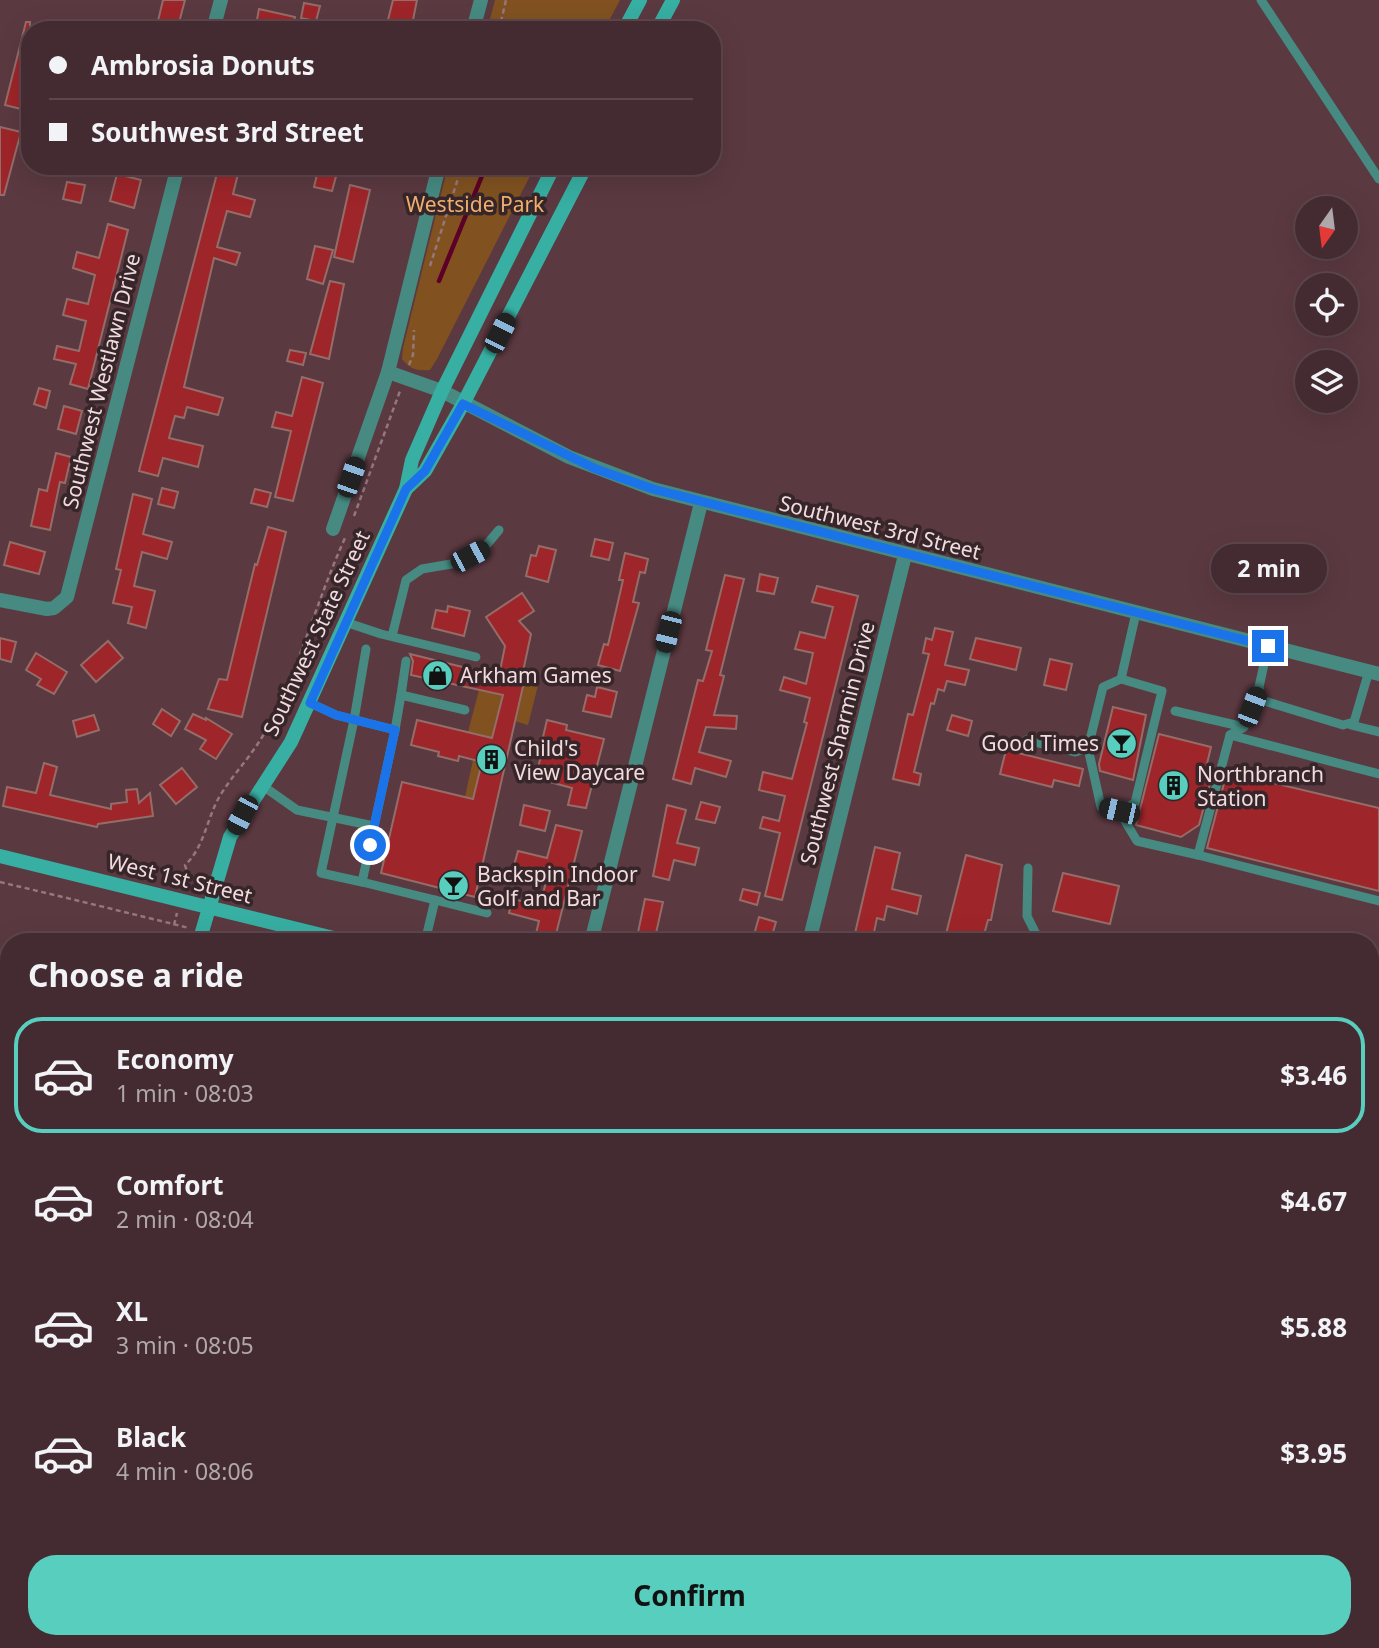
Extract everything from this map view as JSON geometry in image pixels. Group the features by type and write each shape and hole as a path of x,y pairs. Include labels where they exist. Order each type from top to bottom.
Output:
{"main road":[{"path":"629,21 640,0"},
{"path":"662,21 673,0"},
{"name":"Southwest State Street","path":"201,933 230,837 263,786 310,703 406,489 412,460 442,391 550,175"},
{"name":"Southwest State Street","path":"406,489 425,471 463,404 581,175"},
{"name":"West 1st Street","path":"0,856 314,933"}],"street":[{"path":"215,21 221,0"},
{"path":"476,21 481,0"},
{"name":"Southwest Westlawn Drive","path":"0,600 38,609 54,608 61,604 71,588 176,175"},
{"path":"333,529 388,372 437,175"},
{"name":"Southwest 3rd Street","path":"388,372 442,391 463,404 596,469 701,503 1374,672"},
{"path":"593,933 701,503"},
{"name":"Southwest Sharmin Drive","path":"811,933 905,555"}],"lane":[{"path":"1261,0 1379,179"},
{"path":"392,636 406,580 422,569 457,563 483,549 499,530"},
{"path":"1121,679 1136,613"},
{"path":"345,622 476,657"},
{"path":"1198,855 1230,736 1244,727 1259,687 1268,646"},
{"path":"366,649 354,720 321,873 487,913"},
{"path":"362,883 395,730 406,661"},
{"path":"1351,724 1374,672"},
{"path":"1121,679 1162,691 1135,803 1119,811 1101,807 1088,748 1103,687 1121,679"},
{"path":"1259,687 1265,702 1343,725 1351,724 1379,732"},
{"path":"401,695 465,710"},
{"path":"310,703 354,720 395,730"},
{"path":"1175,711 1244,727"},
{"path":"1230,736 1379,774"},
{"path":"1026,740 1076,752 1088,748"},
{"path":"263,786 297,810 374,826"},
{"path":"1119,811 1137,841 1379,901"},
{"path":"1028,868 1027,916 1036,933"},
{"path":"427,933 435,900"}],"path":[{"path":"501,21 506,0"},
{"path":"429,272 460,175"},
{"path":"354,517 413,355 414,323"},
{"path":"174,925 187,872 185,865 196,851 220,795 259,741 278,706 307,642 326,578 349,528"},
{"path":"0,882 134,913 191,933"}],"green space":[{"path":"495,0 620,0 609,21 489,21"},
{"name":"Westside Park","path":"446,175 530,175 430,370 411,367 402,359"},
{"path":"525,682 538,685 528,725 498,716 492,738 468,732 479,690 520,699"},
{"path":"473,760 482,761 473,799 465,797"}],"building":[{"path":"163,0 185,0 179,21 158,21"},
{"path":"393,0 417,0 413,21 388,20"},
{"path":"304,3 320,6 316,21 301,18"},
{"path":"259,9 295,17 294,21 257,21"},
{"path":"21,42 21,109 5,105"},
{"path":"0,127 21,132 4,195 0,195"},
{"path":"117,175 141,180 134,208 110,201"},
{"path":"217,175 238,175 233,194 255,200 250,217 227,211 217,247 240,253 236,265 214,258 184,387 223,398 218,415 187,407 184,418 175,416 169,438 203,446 198,467 163,458 158,476 139,471"},
{"path":"317,175 336,175 332,191 314,187"},
{"path":"67,182 85,185 81,203 63,199"},
{"path":"350,185 370,190 353,262 334,257"},
{"path":"108,224 128,230 88,389 70,384 76,364 54,359 57,346 79,351 86,321 63,315 67,299 88,304 95,275 73,268 77,252 99,258"},
{"path":"315,246 333,250 323,284 307,279"},
{"path":"330,281 344,284 329,359 310,354"},
{"path":"290,350 306,353 303,365 287,361"},
{"path":"302,377 323,383 293,501 275,497 291,431 272,427 276,412 292,416"},
{"path":"39,388 50,391 46,408 34,404"},
{"path":"64,406 82,411 76,434 58,429"},
{"path":"56,453 71,457 65,483 60,482 50,530 31,526 39,489 47,491"},
{"path":"162,488 178,492 174,508 158,504"},
{"path":"255,489 271,493 267,507 251,503"},
{"path":"133,494 152,499 143,534 172,542 167,559 142,552 134,586 155,591 146,628 128,623 132,607 113,603 121,570 116,569"},
{"path":"268,527 286,532 242,717 208,709 219,679 227,680 255,564 257,565"},
{"path":"595,539 613,543 609,560 591,556"},
{"path":"10,542 45,552 39,574 4,565"},
{"path":"539,546 556,550 548,582 526,576 531,555 536,556"},
{"path":"625,553 648,559 645,573 640,572 633,602 639,603 620,671 598,665 604,644 608,645 623,580 619,580"},
{"path":"760,574 778,578 774,594 757,591"},
{"path":"725,575 744,579 720,675 724,676 714,715 737,716 736,729 706,727 699,752 731,761 726,777 695,768 691,784 673,779 698,680 703,681 712,651 706,650"},
{"path":"817,586 858,596 782,900 765,896 780,833 760,828 763,817 779,821 785,796 759,790 763,772 792,779 807,723 804,722 810,698 780,690 784,677 806,684 813,653 795,649 800,632 825,638 833,607 812,602"},
{"path":"522,593 534,611 519,621 531,634 521,681 524,682 475,897 381,873 402,782 473,799 482,762 459,756 458,761 438,756 439,752 411,745 417,720 492,738 503,695 411,675 413,661 410,654 499,676 505,646 486,617"},
{"path":"448,606 470,611 464,636 432,628 436,610 447,612"},
{"path":"935,628 953,632 945,665 969,670 965,685 947,681 944,691 938,689 934,704 931,703 914,772 921,774 919,785 893,779 908,714 913,715 929,654 923,653 926,638 932,640"},
{"path":"0,638 16,642 11,662 0,659"},
{"path":"976,638 1021,648 1016,670 970,659"},
{"path":"108,641 123,658 96,682 81,665"},
{"path":"36,653 67,672 54,694 37,685 41,679 26,670"},
{"path":"1050,659 1072,664 1066,690 1044,685"},
{"path":"597,687 617,692 611,717 583,711 587,695 595,697"},
{"name":"Good Times","path":"1113,707 1146,715 1133,780 1100,771 1099,764"},
{"path":"162,709 180,721 171,736 153,724"},
{"path":"193,714 206,718 232,734 216,759 200,749 206,740 185,729"},
{"path":"94,715 99,730 77,737 73,721"},
{"path":"952,715 972,721 968,736 947,730"},
{"path":"547,720 567,725 566,730 604,739 586,808 568,805 572,788 535,778 545,742 542,741"},
{"name":"Northbranch Station","path":"1159,734 1211,747 1206,768 1214,769 1199,825 1181,837 1136,825"},
{"path":"1006,750 1083,769 1079,786 1054,780 1052,787 1000,774"},
{"path":"44,763 57,767 50,795 111,809 111,804 127,802 126,790 137,789 139,803 150,793 153,816 98,824 97,827 3,806 7,787 36,793"},
{"path":"182,768 197,787 176,804 160,785"},
{"path":"1227,772 1379,808 1379,891 1207,848"},
{"path":"701,802 720,807 715,823 696,819"},
{"path":"524,805 550,811 545,831 520,825"},
{"path":"667,805 686,810 677,843 699,848 695,865 674,860 669,880 653,876"},
{"path":"556,825 582,831 556,933 536,933 539,921 509,913 512,899 540,905 547,878 513,869 518,851 547,858"},
{"path":"875,847 900,853 892,889 921,896 917,914 887,906 884,920 877,918 874,933 855,933"},
{"path":"966,855 1002,865 991,920 988,920 984,933 946,933"},
{"path":"1063,873 1119,886 1110,924 1053,911"},
{"path":"743,889 760,893 757,905 740,900"},
{"path":"645,899 663,902 656,933 638,933"},
{"path":"759,917 776,922 773,933 755,933"}],"waterway":[{"path":"439,281 482,175"}],"place":[{"name":"Arkham Games","path":"437,675"},
{"name":"Good Times","path":"1122,743"},
{"name":"Child's View Daycare","path":"491,760"},
{"name":"Northbranch Station","path":"1174,786"},
{"name":"Backspin Indoor Golf and Bar","path":"454,886"}],"route":[{"path":"370,845 395,730 336,715 310,703 406,489 425,471 463,404 569,457 653,489 1268,646"}]}
